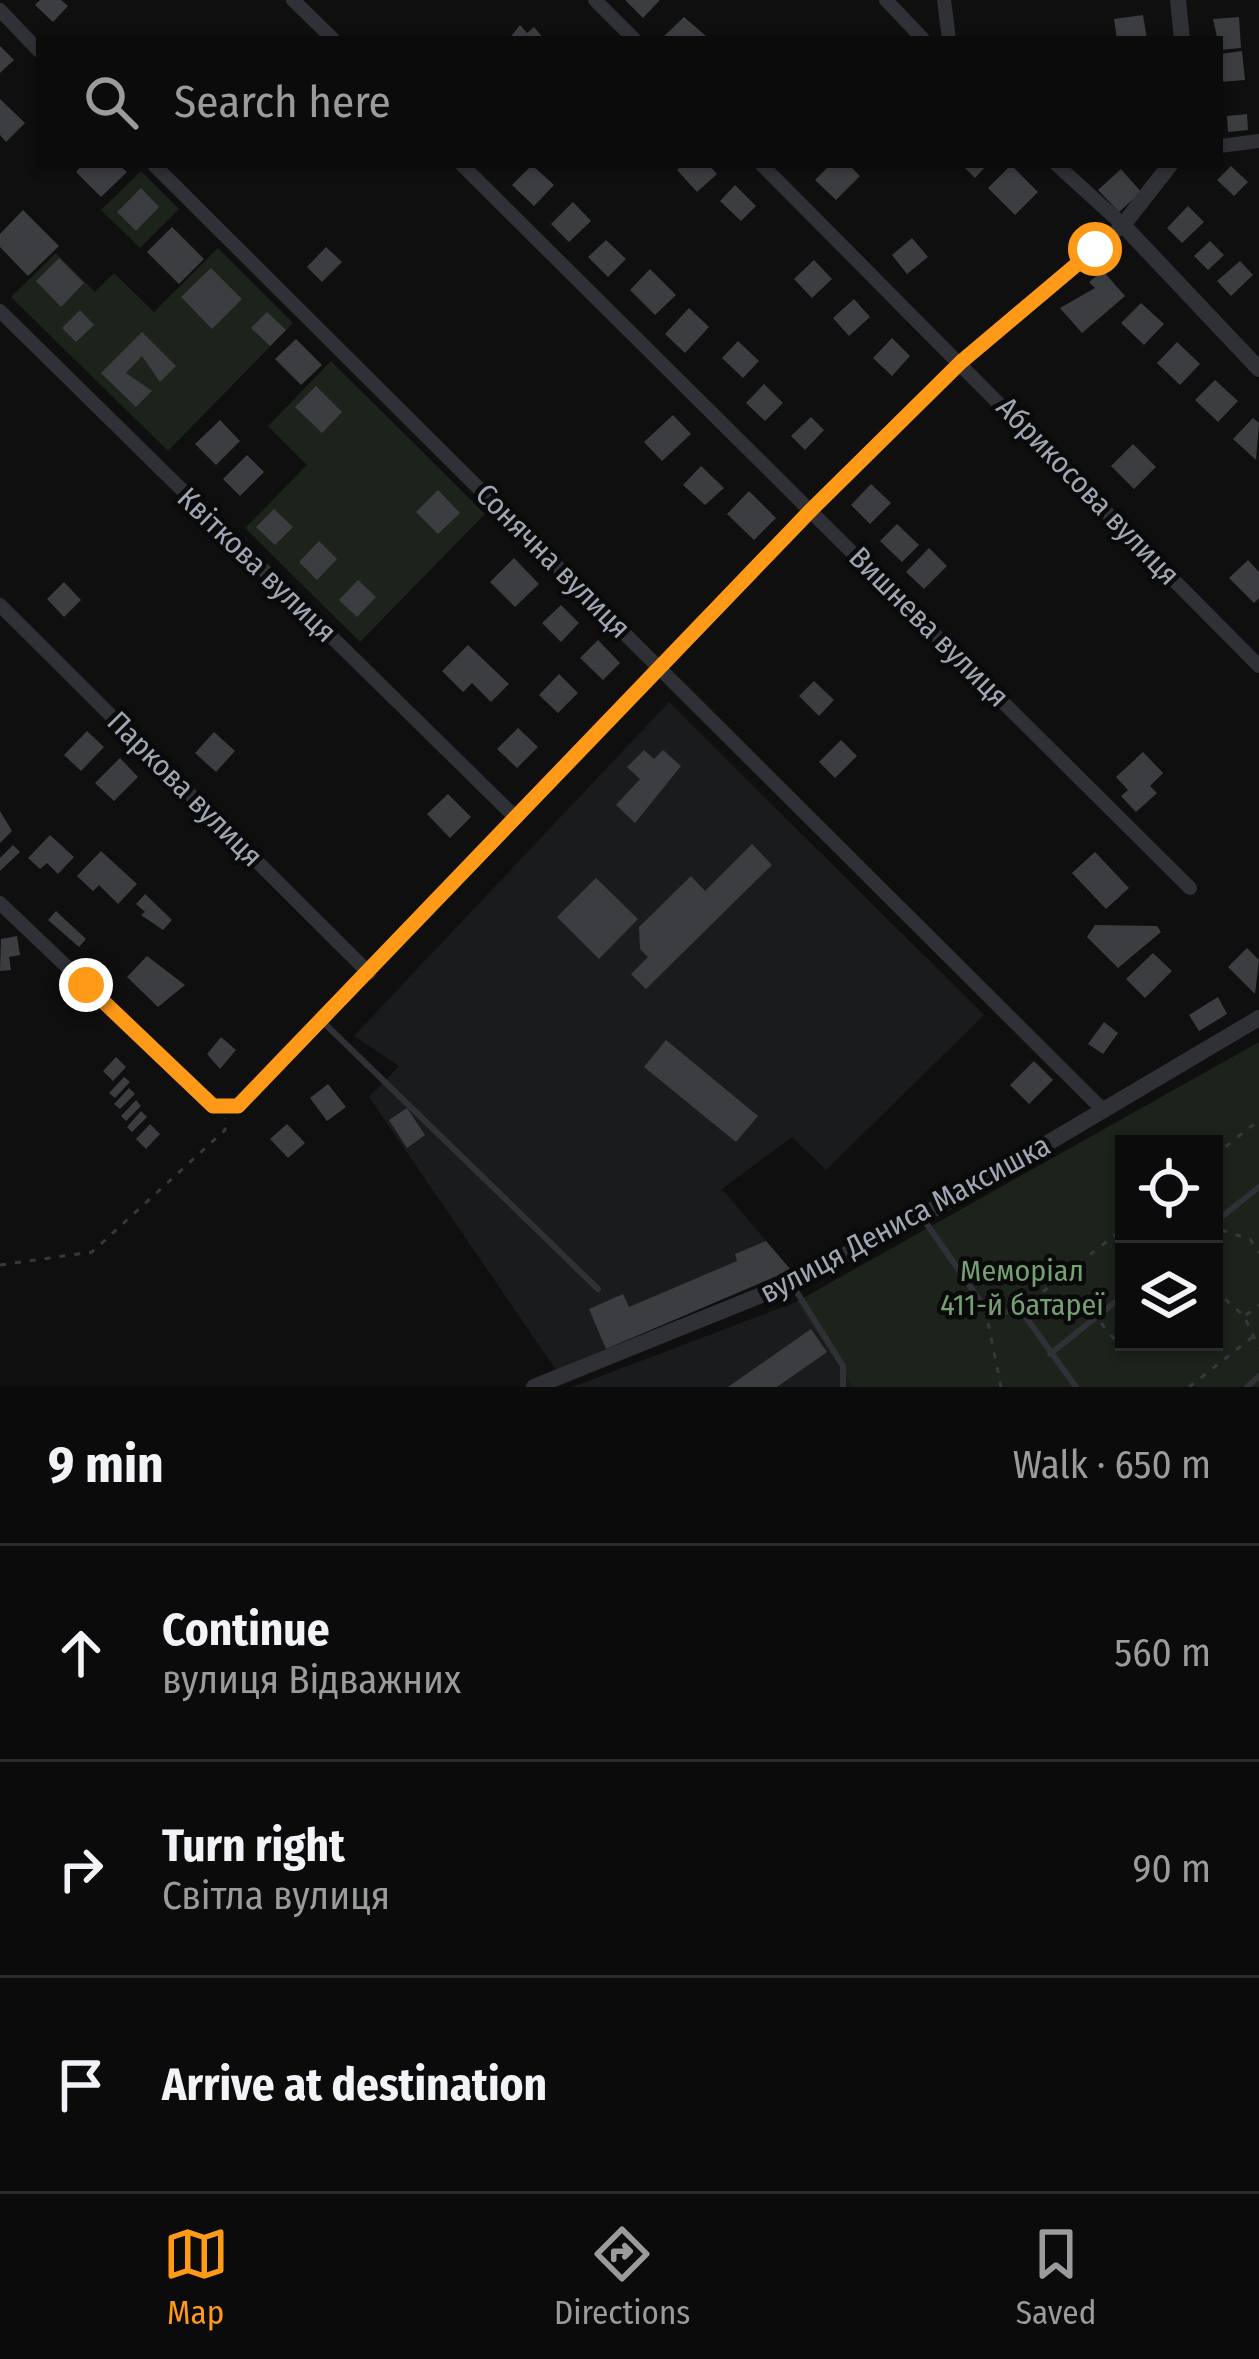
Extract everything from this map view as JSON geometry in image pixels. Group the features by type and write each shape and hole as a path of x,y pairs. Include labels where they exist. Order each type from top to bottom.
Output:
{"street":[{"path":"293,0 330,36"},
{"path":"595,0 631,36"},
{"path":"886,0 920,36"},
{"path":"944,0 949,36"},
{"path":"1178,0 1182,36"},
{"path":"0,10 36,48"},
{"path":"1223,146 1259,141"},
{"name":"Сонячна вулиця","path":"157,168 1104,1111"},
{"name":"Вишнева вулиця","path":"465,168 1190,888"},
{"name":"Абрикосова вулиця","path":"765,168 1259,666"},
{"path":"1060,168 1124,225 1257,363"},
{"path":"0,902 219,1108 245,1100 812,509 961,362 1124,225 1168,168"},
{"name":"Квіткова вулиця","path":"0,310 516,818"},
{"name":"Паркова вулиця","path":"0,605 369,973"},
{"name":"вулиця Дениса Максишка","path":"534,1387 791,1283 922,1216 1259,1018"}],"lane":[{"path":"322,1021 598,1289"},
{"path":"1223,1217 1259,1187"},
{"path":"922,1216 990,1316 1020,1310 1076,1387"},
{"path":"791,1283 843,1366 843,1387"},
{"path":"1050,1354 1115,1302"},
{"path":"1246,1387 1259,1376"}],"path":[{"path":"0,1265 92,1252 225,1130 219,1108"},
{"path":"1223,1149 1259,1120"},
{"path":"1223,1228 1250,1239 1259,1253"},
{"path":"1020,1310 1115,1235"},
{"path":"1223,1297 1244,1316 1259,1348"},
{"path":"1244,1316 1259,1305"},
{"path":"990,1316 989,1348 1001,1387"},
{"path":"1095,1318 1115,1340"},
{"path":"1189,1387 1259,1332"},
{"path":"1197,1381 1202,1387"}],"shaded area":[{"path":"669,702 984,1015 826,1170 792,1137 722,1189 791,1270 556,1370 369,1097 399,1066 354,1036"},
{"path":"796,1302 853,1387 572,1387"}],"green space":[{"path":"141,171 179,209 140,248 101,210"},
{"path":"218,248 293,323 168,451 11,297 56,253 95,292 114,273 154,312"},
{"path":"331,361 485,514 360,642 245,528 307,465 268,426"},
{"name":"Меморіал 411-й батареї","path":"1259,1042 1259,1387 853,1387 796,1302"}],"building":[{"path":"40,0 61,0 68,6 53,22 35,5"},
{"path":"625,0 660,0 643,18"},
{"path":"1143,15 1146,36 1117,36 1114,19"},
{"path":"684,17 706,36 664,36"},
{"path":"1239,17 1241,48 1223,50 1223,36 1217,36 1213,19"},
{"path":"520,25 527,33 534,27 542,36 511,36"},
{"path":"0,46 14,60 0,73"},
{"path":"1242,51 1245,80 1223,82 1223,54"},
{"path":"0,99 25,123 6,142 0,135"},
{"path":"1247,114 1248,130 1228,132 1227,116"},
{"path":"1231,166 1248,182 1234,196 1217,180"},
{"path":"79,168 122,168 127,172 101,197 76,172"},
{"path":"529,168 535,168 554,185 534,206 512,185"},
{"path":"712,168 717,174 697,192 677,170"},
{"path":"827,168 852,168 860,176 836,200 815,180"},
{"path":"965,168 984,168 975,178"},
{"path":"1008,168 1014,168 1038,192 1015,215 988,188"},
{"path":"1121,169 1141,192 1119,212 1098,190"},
{"path":"735,185 756,206 741,221 720,201"},
{"path":"141,188 159,207 136,231 117,212"},
{"path":"573,202 591,221 569,242 551,224"},
{"path":"1188,206 1204,222 1182,243 1167,228"},
{"path":"23,210 59,246 28,276 0,247 0,234"},
{"path":"172,227 204,259 179,284 147,252"},
{"path":"912,238 928,257 907,274 892,255"},
{"path":"606,240 626,259 608,277 588,257"},
{"path":"1210,241 1224,255 1208,270 1194,256"},
{"path":"326,247 342,262 322,282 307,267"},
{"path":"59,258 84,283 61,307 36,281"},
{"path":"814,260 832,279 812,298 794,279"},
{"path":"1240,261 1253,275 1231,296 1217,281"},
{"path":"211,268 242,299 212,329 181,297"},
{"path":"650,269 676,295 655,315 630,290"},
{"path":"1103,271 1125,296 1082,333 1060,308 1095,288 1089,282"},
{"path":"854,299 870,317 849,336 833,318"},
{"path":"1141,303 1164,324 1144,345 1121,323"},
{"path":"689,308 709,327 685,353 665,334"},
{"path":"80,310 94,325 76,342 62,328"},
{"path":"267,312 286,330 270,346 251,328"},
{"path":"142,332 176,366 160,382 142,356 126,373 152,391 136,407 101,373"},
{"path":"892,338 910,356 892,376 873,358"},
{"path":"296,339 322,365 301,385 275,359"},
{"path":"738,341 759,361 743,378 722,358"},
{"path":"1177,342 1200,364 1180,385 1157,363"},
{"path":"1215,380 1238,401 1218,422 1195,400"},
{"path":"764,384 783,403 765,421 746,403"},
{"path":"316,386 342,412 322,433 295,407"},
{"path":"673,415 691,434 662,461 644,442"},
{"path":"811,417 824,430 805,450 791,436"},
{"path":"1253,418 1259,423 1256,460 1233,439"},
{"path":"220,420 240,441 216,465 195,444"},
{"path":"1133,444 1156,467 1134,489 1111,466"},
{"path":"247,455 264,472 240,496 223,479"},
{"path":"701,466 724,488 705,505 683,485"},
{"path":"871,484 891,503 870,524 851,505"},
{"path":"438,490 460,513 438,534 416,512"},
{"path":"749,491 776,518 754,540 727,514"},
{"path":"274,509 293,527 275,545 256,527"},
{"path":"897,524 919,545 902,562 880,541"},
{"path":"319,541 337,559 317,580 299,562"},
{"path":"929,548 947,566 924,589 906,572"},
{"path":"514,558 539,584 515,607 490,582"},
{"path":"1248,560 1259,572 1259,598 1254,603 1229,578"},
{"path":"358,580 376,597 357,617 339,600"},
{"path":"64,582 81,600 64,617 47,599"},
{"path":"561,605 579,623 561,642 542,623"},
{"path":"598,640 620,663 603,680 580,658"},
{"path":"468,645 509,684 491,702 472,683 463,692 442,671"},
{"path":"559,674 578,693 558,713 539,695"},
{"path":"814,681 834,700 819,716 799,696"},
{"path":"518,728 538,747 517,768 497,749"},
{"path":"87,731 104,747 81,771 64,755"},
{"path":"214,732 235,751 216,772 195,753"},
{"path":"841,740 857,756 835,778 819,762"},
{"path":"644,750 654,759 663,750 681,766 635,823 616,805 640,779 627,767"},
{"path":"1143,752 1163,773 1150,786 1157,793 1136,812 1121,796 1128,790 1116,777"},
{"path":"120,758 138,777 114,801 95,783"},
{"path":"448,794 471,817 450,838 427,814"},
{"path":"0,811 12,831 0,843"},
{"path":"50,835 74,857 58,874 47,863 40,869 28,858"},
{"path":"752,844 772,865 646,989 631,974 648,957 640,949 639,927 691,876 705,891"},
{"path":"13,845 20,852 0,871 0,858"},
{"path":"101,851 137,884 118,904 99,885 93,891 77,876"},
{"path":"1095,852 1129,888 1106,909 1072,873"},
{"path":"596,878 638,919 599,959 557,917"},
{"path":"145,894 172,920 163,930 141,915 145,912 136,904"},
{"path":"56,911 86,939 79,947 48,920"},
{"path":"1095,925 1157,926 1161,932 1118,968 1087,937"},
{"path":"17,936 20,955 9,957 11,970 0,971 1,939"},
{"path":"1247,948 1259,960 1255,994 1228,967"},
{"path":"1153,953 1172,971 1145,998 1126,979"},
{"path":"147,956 185,985 158,1007 127,977"},
{"path":"1218,997 1227,1014 1199,1031 1189,1015"},
{"path":"1104,1022 1118,1033 1103,1054 1088,1044"},
{"path":"221,1037 236,1050 220,1069 207,1054"},
{"path":"666,1040 758,1116 736,1142 644,1067"},
{"path":"116,1057 126,1067 113,1081 103,1071"},
{"path":"1034,1061 1053,1080 1029,1104 1010,1085"},
{"path":"124,1077 130,1082 115,1098 109,1093"},
{"path":"328,1084 346,1107 327,1121 310,1098"},
{"path":"129,1088 135,1094 120,1109 114,1104"},
{"path":"136,1100 141,1106 126,1121 121,1116"},
{"path":"407,1108 425,1135 407,1148 389,1120"},
{"path":"141,1111 147,1117 132,1132 127,1127"},
{"path":"150,1124 160,1134 146,1149 136,1139"},
{"path":"287,1124 305,1143 288,1158 270,1139"},
{"path":"766,1241 791,1270 606,1349 589,1309 623,1294 629,1307 737,1261 735,1254"},
{"path":"811,1329 827,1352 777,1387 728,1387"}],"route":[{"path":"86,985 213,1106 238,1106 812,509 961,362 1095,249"}]}
